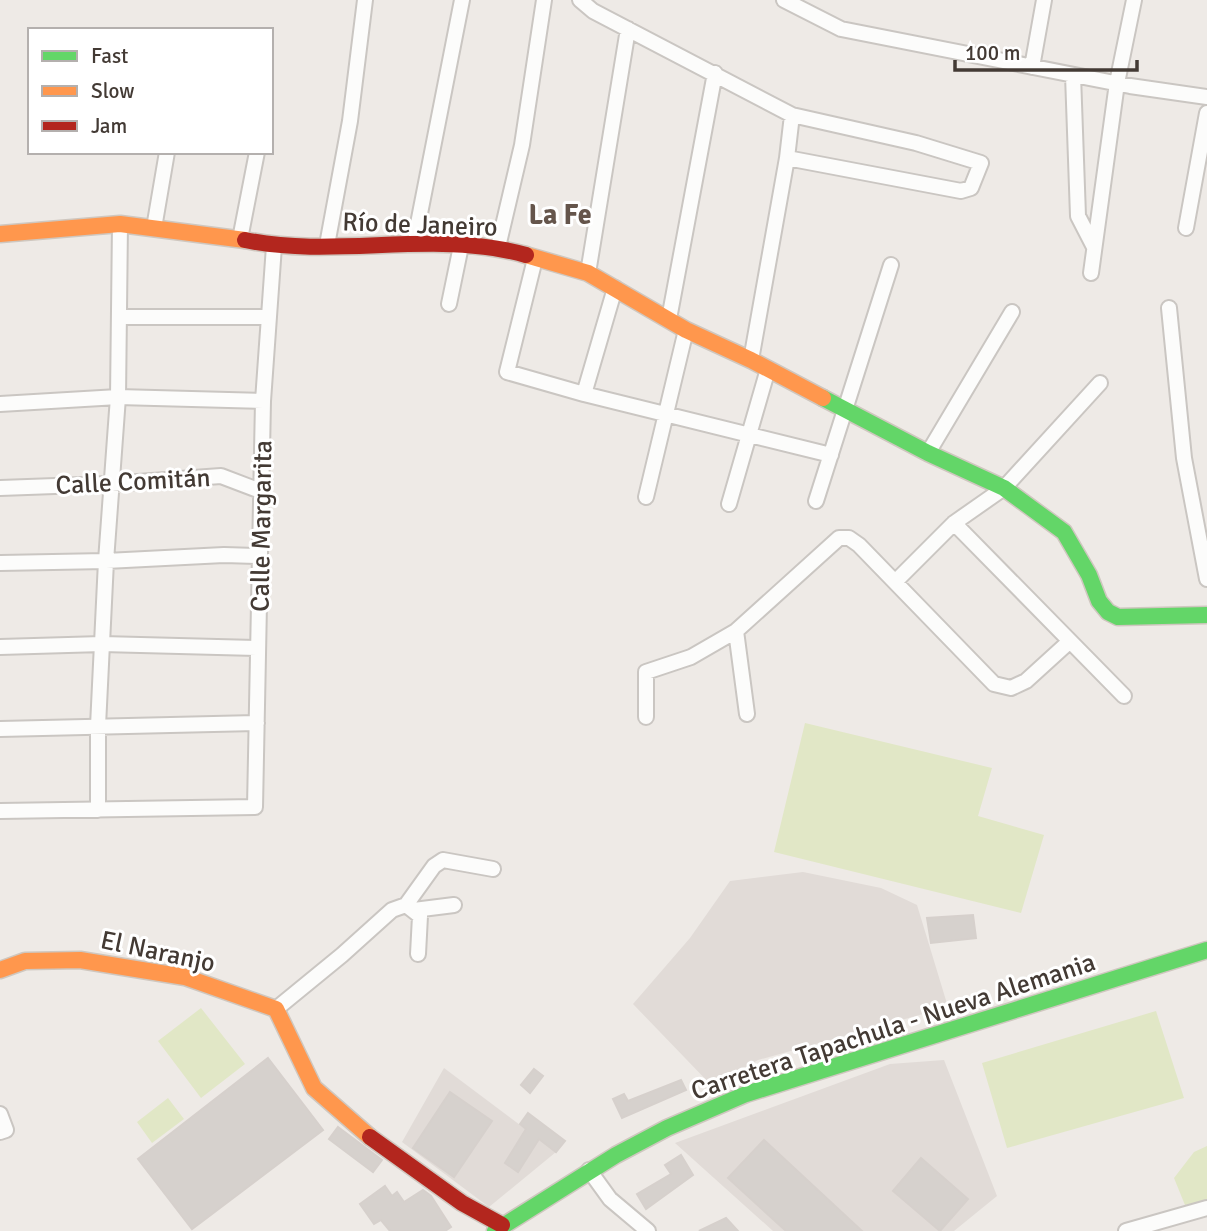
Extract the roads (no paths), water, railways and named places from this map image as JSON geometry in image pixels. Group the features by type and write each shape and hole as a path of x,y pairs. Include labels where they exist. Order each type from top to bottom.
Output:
{"street":[{"path":"327,245 350,121 365,0"},
{"path":"414,244 462,0"},
{"path":"498,247 522,145 544,0"},
{"path":"580,0 593,11 792,115 916,143 981,163 971,188 961,191 787,158"},
{"path":"784,0 841,29 1073,75 1207,97"},
{"path":"1032,67 1044,0"},
{"path":"1091,273 1117,83 1133,0"},
{"path":"588,273 628,29"},
{"path":"669,319 715,73"},
{"path":"1073,75 1079,216 1094,247"},
{"path":"1186,228 1207,113"},
{"path":"751,360 787,158 792,115"},
{"path":"154,229 167,154"},
{"path":"240,239 257,154"},
{"path":"0,811 98,810 98,726 110,484 118,397 120,225"},
{"name":"Río de Janeiro","path":"0,234 120,225 240,239 274,246 414,244 498,247 588,273 686,330 751,360 928,453 1004,488 1064,532 1089,575 1099,601 1108,612 1118,617 1207,615"},
{"name":"Calle Margarita","path":"98,810 255,807 263,401 274,246"},
{"path":"449,304 461,246"},
{"path":"535,259 507,372 583,394 831,455"},
{"path":"816,501 891,265"},
{"path":"583,394 615,288"},
{"path":"1169,308 1184,458 1207,579"},
{"path":"928,453 1012,312"},
{"path":"119,317 269,317"},
{"path":"646,497 686,330"},
{"path":"729,504 768,369"},
{"path":"896,582 954,523 1004,488 1100,383"},
{"path":"0,404 118,397 263,401"},
{"name":"Calle Comitán","path":"0,488 110,484 220,475 262,492"},
{"path":"954,523 1124,696"},
{"path":"646,717 646,672 691,657 736,631 839,538 849,538 859,545 994,684 1011,688 1026,681 1070,641"},
{"path":"0,563 258,556"},
{"path":"736,631 747,713"},
{"path":"0,647 102,644 258,648"},
{"path":"0,729 257,723"},
{"path":"410,908 434,866 443,860 493,869"},
{"path":"454,905 392,910 342,956 276,1009 314,1088 357,1127 498,1228"},
{"path":"410,908 419,916 421,924 418,954"},
{"name":"Carretera Tapachula - Nueva Alemania","path":"498,1228 589,1170 667,1128 761,1089 1207,950"},
{"name":"El Naranjo","path":"0,970 25,961 80,960 186,977 276,1009"},
{"path":"0,1114 6,1130 0,1132"},
{"path":"589,1170 610,1199 648,1231"},
{"path":"1126,1231 1207,1208"}],"district":[{"name":"La Fe","path":"560,214"}]}
